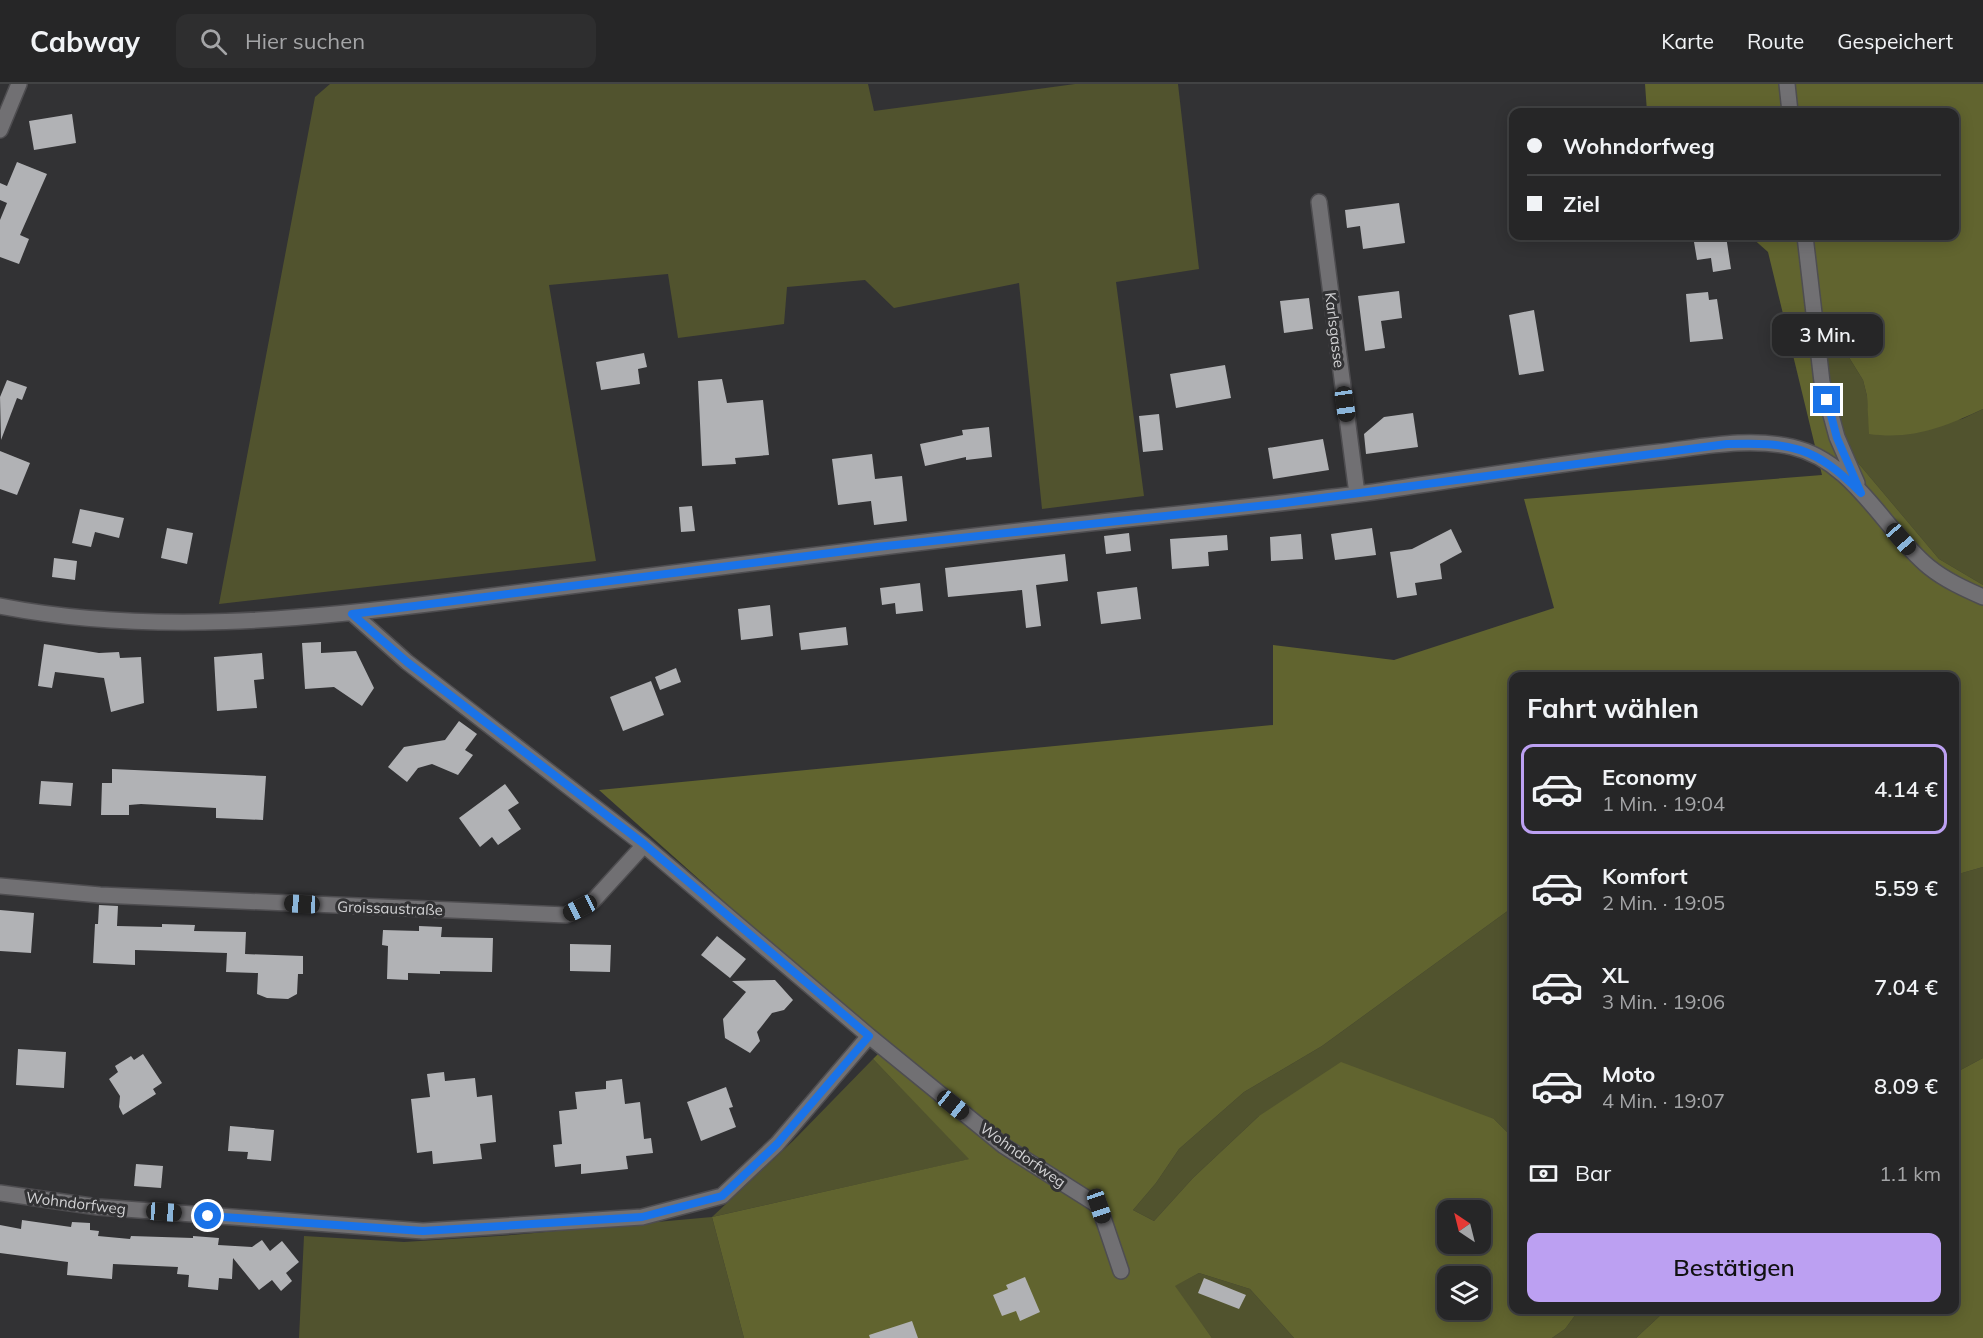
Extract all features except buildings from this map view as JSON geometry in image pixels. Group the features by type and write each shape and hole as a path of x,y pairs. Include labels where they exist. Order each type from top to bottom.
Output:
{"street":[{"path":"0,130 19,84"},
{"path":"1787,84 1790,108"},
{"name":"Karlsgasse","path":"1318,202 1357,494"},
{"path":"1805,240 1822,382 1837,438 1861,493"},
{"path":"0,606 32,612 132,621 228,623 352,614 852,550 1277,504 1622,456 1727,444 1761,443 1790,446 1827,461 1861,493 1911,550 1932,570 1983,597"},
{"name":"Wohndorfweg","path":"352,614 407,662 644,844 869,1036 1004,1146 1099,1206 1121,1271"},
{"name":"Groissaustraße","path":"0,886 100,895 566,915 593,901 644,844"},
{"name":"Wohndorfweg","path":"0,1193 98,1207 423,1231 642,1217 722,1196 777,1144 869,1036"}],"green space":[{"path":"330,84 868,84 874,111 1075,84 1178,84 1199,269 1116,282 1144,496 1042,509 1019,283 894,308 865,280 787,287 784,324 678,338 668,274 549,285 596,561 219,604 315,97"},
{"path":"1645,84 1983,84 1983,409 1928,430 1900,435 1869,434 1867,396 1863,380 1842,346 1835,321 1829,316 1823,317 1831,396 1848,451 1939,559 1983,585 1983,867 1959,874 1959,672 1509,672 1509,910 1322,1046 1244,1092 1179,1149 1156,1183 1133,1210 1154,1221 1193,1178 1259,1116 1341,1062 1494,1119 1509,1134 1509,1314 1576,1314 1565,1329 1552,1338 1294,1338 1250,1289 1199,1273 1175,1286 1212,1338 744,1338 712,1217 969,1159 873,1059 886,1046 599,790 1273,725 1273,645 1394,660 1554,608 1524,499 1822,475 1768,252 1754,240 1959,240 1959,108 1647,108"},
{"path":"1823,316 1829,316 1835,321 1842,346 1863,380 1867,396 1870,434 1962,419 1983,409 1983,585 1939,559 1848,451 1833,410"},
{"path":"1983,867 1983,1058 1959,1071 1959,874"},
{"path":"1509,910 1509,1134 1494,1119 1259,1116 1193,1178 1154,1221 1133,1210 1156,1183 1179,1149 1244,1092 1322,1046"},
{"path":"1983,1058 1983,1338 1636,1338 1662,1314 1959,1314 1959,1071"},
{"path":"873,1059 970,1159 712,1217 793,1141"},
{"path":"712,1217 744,1338 299,1338 304,1236 404,1242"},
{"path":"1199,1273 1250,1289 1294,1338 1212,1338 1174,1286"},
{"path":"1576,1314 1662,1314 1636,1338 1552,1338 1565,1329"}],"route":[{"path":"208,1216 423,1231 642,1217 722,1196 777,1144 869,1036 644,844 407,662 352,614 877,547 1277,504 1622,456 1727,444 1761,443 1790,446 1809,452 1827,461 1861,493 1837,438 1827,400"}]}
